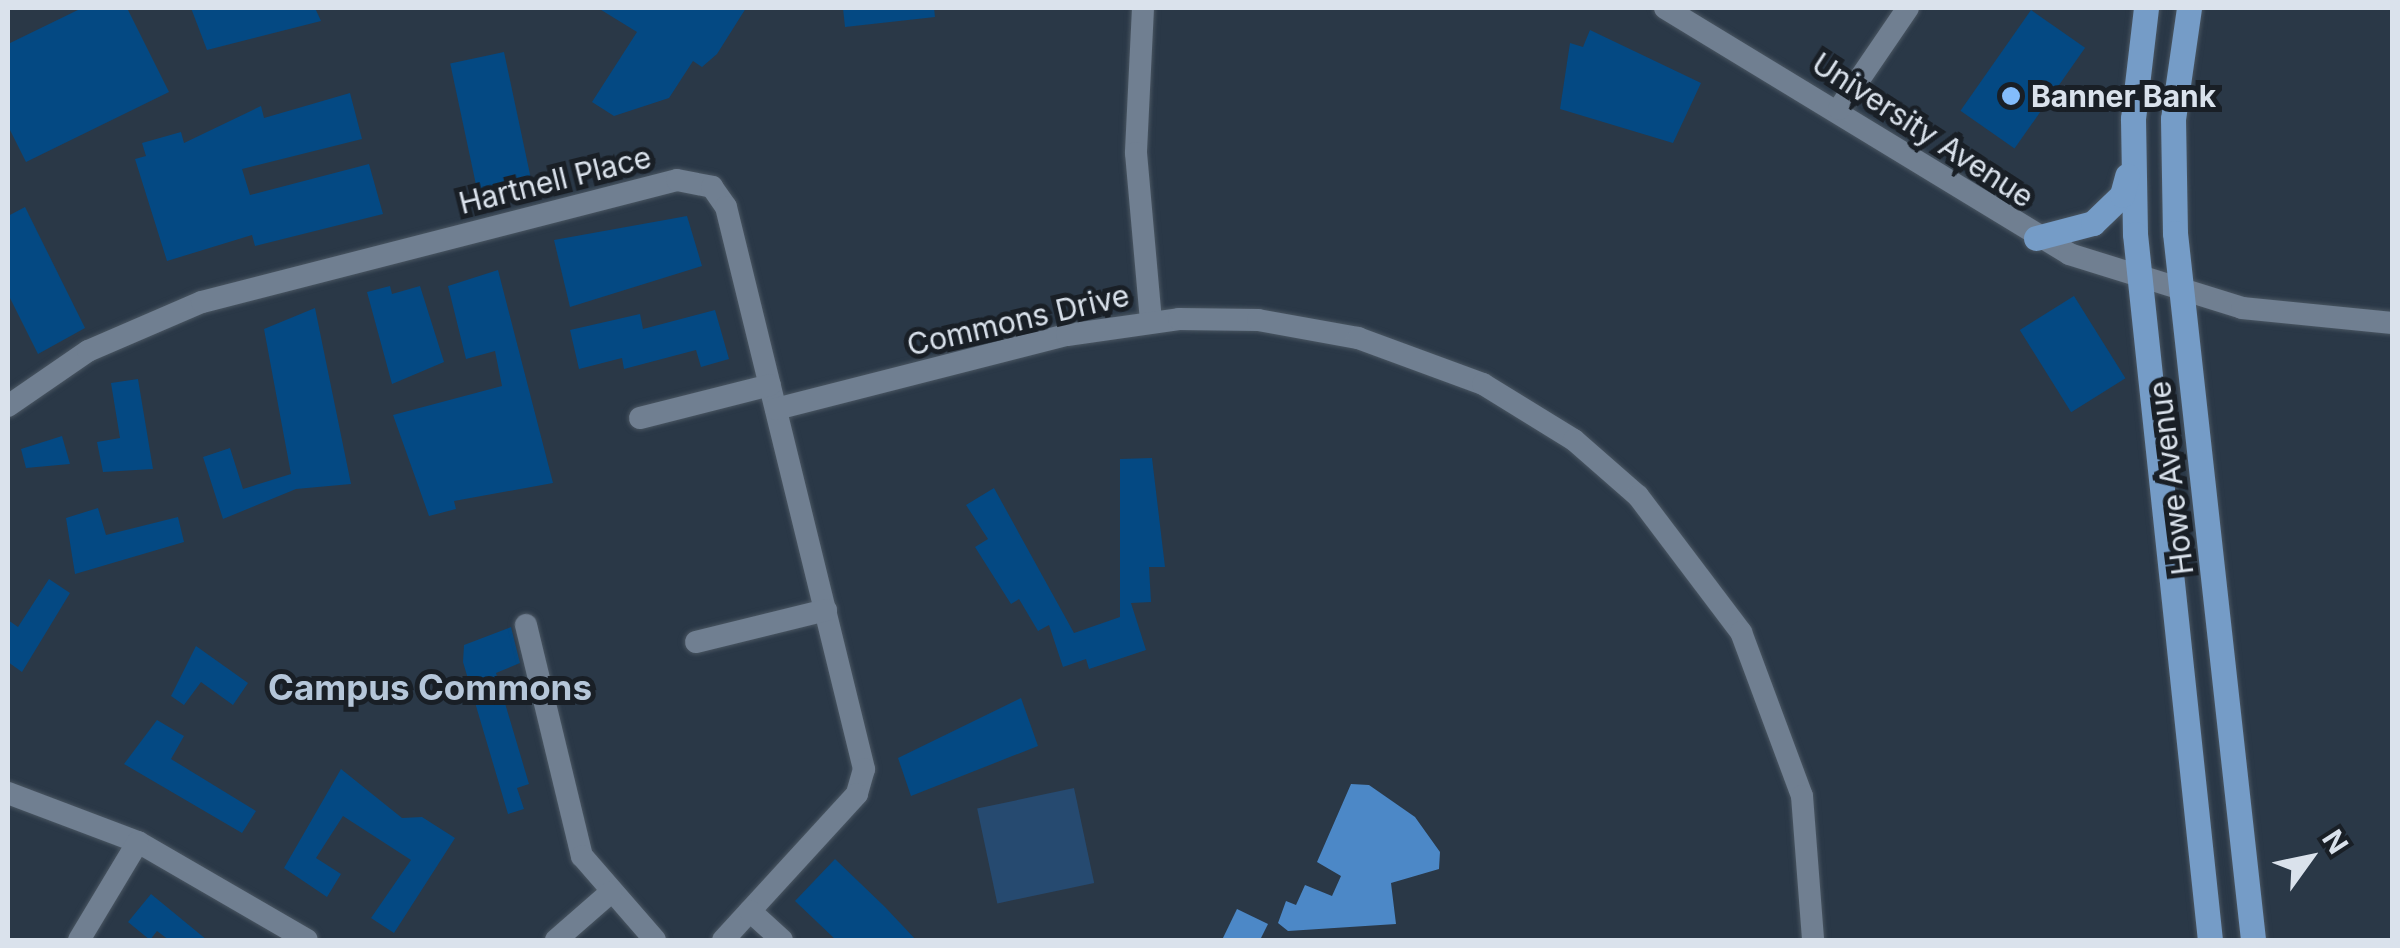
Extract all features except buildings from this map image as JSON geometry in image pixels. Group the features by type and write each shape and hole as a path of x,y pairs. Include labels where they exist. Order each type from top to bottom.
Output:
{"main road":[{"name":"Howe Avenue","path":"2146,8 2133,156 2139,280 2210,940"},
{"name":"Howe Avenue","path":"2189,8 2172,132 2182,292 2253,940"},
{"path":"2036,238 2074,232 2106,212 2122,195 2133,156"}],"street":[{"path":"1143,8 1136,153 1151,320"},
{"name":"University Avenue","path":"1665,8 1839,109 2036,238 2139,280 2182,292 2298,317 2392,323"},
{"path":"1839,109 1908,8"},
{"name":"Hartnell Place","path":"8,406 88,351 202,302 690,179 712,187 726,207 826,610 862,784 723,940"},
{"name":"Commons Drive","path":"776,409 1151,320 1258,320 1404,351 1538,416 1628,487 1711,584 1767,684 1802,796 1812,940"},
{"path":"640,418 770,384"},
{"path":"696,642 826,610"},
{"path":"526,625 562,747 570,827 611,892 655,940"},
{"path":"8,793 138,842 307,940"},
{"path":"79,940 138,842"},
{"path":"556,940 611,892"},
{"path":"750,911 782,940"}],"shaded area":[{"path":"1351,784 1369,785 1415,817 1440,852 1439,869 1391,883 1396,924 1288,931 1278,923 1286,901 1296,905 1305,885 1332,896 1341,876 1317,862"},
{"path":"1074,788 1094,883 997,903 977,809"},
{"path":"1237,909 1268,924 1260,940 1222,940"}],"place":[{"name":"Banner Bank","path":"2011,96"}],"district":[{"name":"Campus Commons","path":"430,687"}]}
